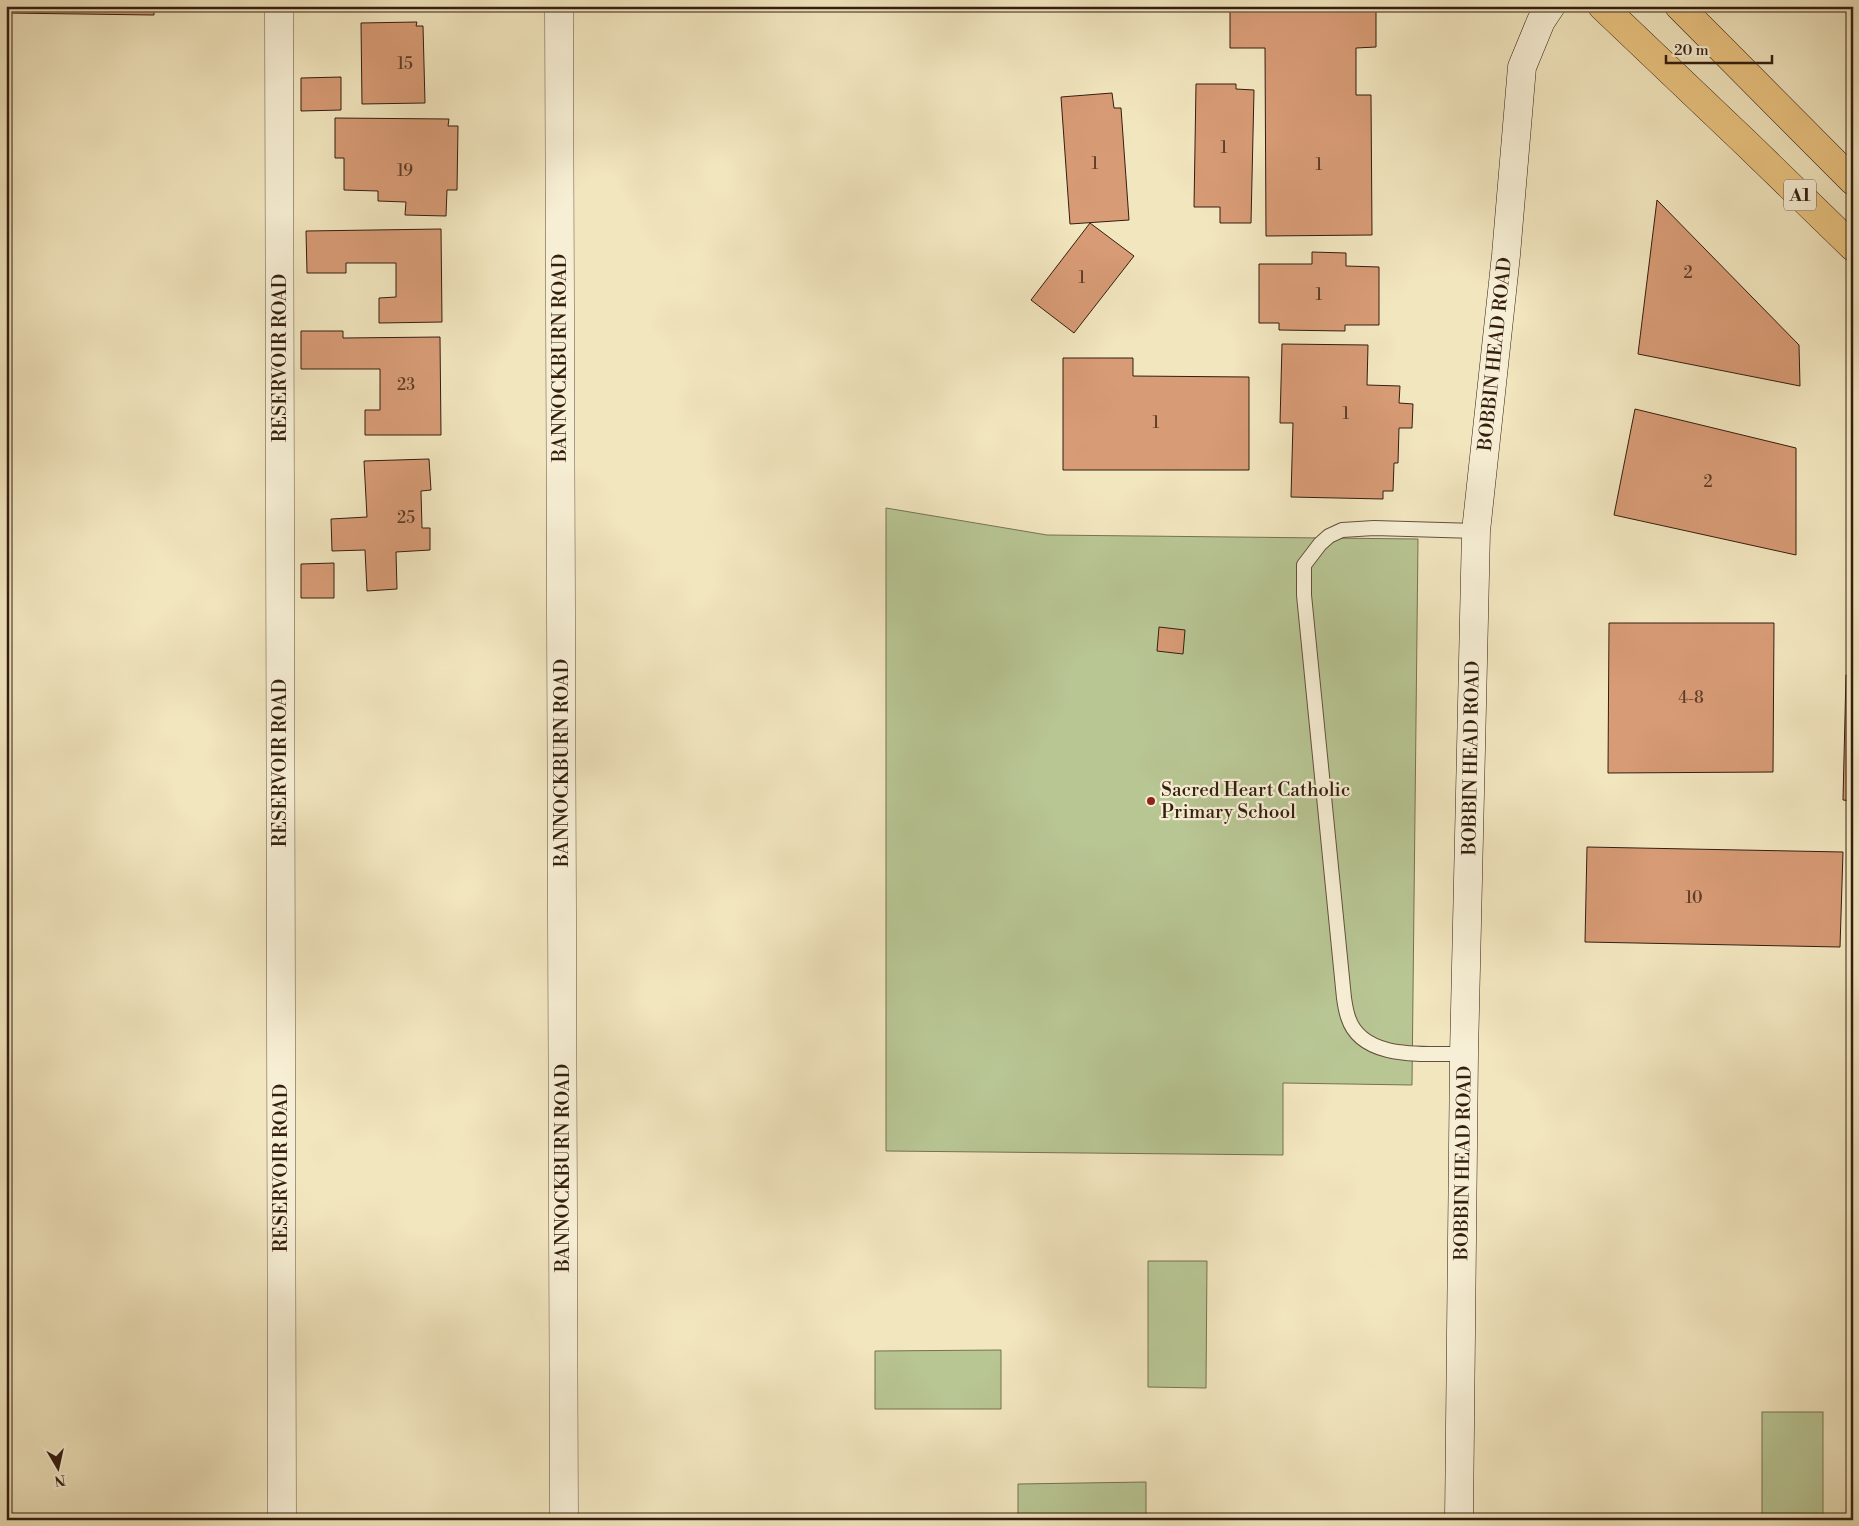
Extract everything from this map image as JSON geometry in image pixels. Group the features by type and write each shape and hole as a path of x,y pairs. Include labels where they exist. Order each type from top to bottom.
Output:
{"highway":[{"name":"A1","path":"1602,6 1853,247"},
{"name":"A1","path":"1679,6 1853,181"}],"street":[{"name":"RESERVOIR ROAD","path":"279,6 282,1520"},
{"name":"BANNOCKBURN ROAD","path":"559,6 564,1520"},
{"name":"BOBBIN HEAD ROAD","path":"1459,1520 1464,1054 1476,531 1506,255 1522,67 1541,21 1551,6"}],"lane":[{"path":"1464,1054 1394,1053 1376,1047 1358,1036 1348,1019 1344,998 1306,615 1304,565 1320,544 1329,536 1342,530 1374,528 1476,531"}],"green space":[{"path":"886,508 1047,535 1418,539 1412,1085 1283,1083 1283,1155 886,1151"},
{"path":"1850,1178 1853,1178 1853,1238 1850,1238"},
{"path":"1148,1261 1207,1261 1206,1388 1148,1387"},
{"path":"1001,1350 1001,1409 875,1409 875,1351"},
{"path":"1762,1412 1823,1412 1823,1520 1762,1520"},
{"path":"1146,1482 1146,1520 1018,1520 1018,1484"}],"building":[{"path":"6,6 154,6 154,15 6,13"},
{"path":"1230,6 1376,6 1376,47 1356,48 1356,95 1371,95 1372,235 1266,236 1265,48 1230,48"},
{"path":"417,22 416,26 423,26 425,103 362,104 361,23"},
{"path":"341,77 341,110 301,111 301,78"},
{"path":"1196,84 1236,84 1236,89 1254,90 1251,223 1220,223 1220,207 1194,207"},
{"path":"1112,93 1114,108 1121,108 1129,220 1070,224 1061,97"},
{"path":"335,118 449,119 448,126 458,126 457,190 447,190 446,216 405,215 406,202 378,201 378,191 344,190 344,158 335,158"},
{"path":"1657,200 1799,345 1800,386 1638,354"},
{"path":"1090,223 1134,256 1074,333 1031,300"},
{"path":"441,229 442,322 379,323 379,298 396,297 396,263 346,263 346,273 307,273 306,231"},
{"path":"1312,252 1346,253 1346,266 1379,267 1379,325 1345,325 1345,331 1279,330 1279,323 1259,323 1259,264 1312,264"},
{"path":"301,331 343,331 343,338 440,337 441,435 365,435 365,410 380,410 380,369 301,369"},
{"path":"1282,344 1368,345 1367,385 1400,386 1399,403 1413,404 1412,428 1399,428 1398,463 1394,463 1393,491 1383,491 1383,499 1291,497 1293,423 1280,423"},
{"path":"1063,358 1133,358 1133,376 1249,377 1249,470 1063,470"},
{"path":"1635,409 1796,448 1796,555 1614,515"},
{"path":"429,459 431,490 421,491 422,528 430,528 430,550 396,552 397,589 367,591 365,550 332,551 331,519 367,517 364,461"},
{"path":"334,563 334,598 301,598 301,564"},
{"path":"1609,623 1774,623 1773,772 1608,773"},
{"path":"1159,627 1185,630 1183,654 1157,651"},
{"path":"1846,675 1853,676 1853,801 1843,800"},
{"path":"1587,847 1843,852 1840,947 1585,942"}],"place":[{"name":"Sacred Heart Catholic Primary School","path":"1151,801"}]}
